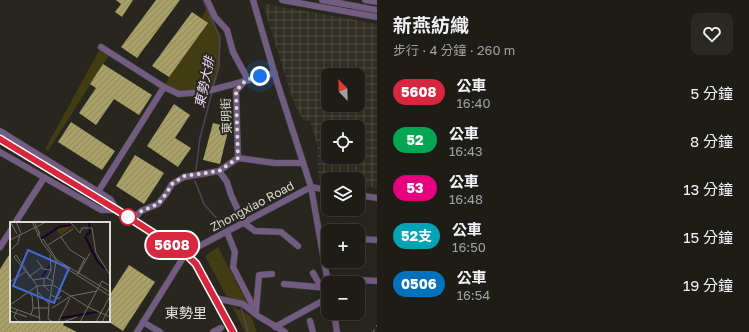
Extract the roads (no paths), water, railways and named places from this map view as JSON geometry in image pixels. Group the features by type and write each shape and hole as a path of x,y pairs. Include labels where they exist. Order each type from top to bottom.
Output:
{"street":[{"path":"207,0 215,17 227,30 233,52 245,73 246,80"},
{"path":"253,0 311,187 327,276"},
{"path":"282,0 377,17"},
{"path":"322,0 377,10"},
{"path":"365,0 377,2"},
{"path":"101,47 164,87 179,94 204,92 275,73"},
{"name":"東明街","path":"238,158 236,91 246,80"},
{"path":"98,192 164,87"},
{"path":"0,131 110,199 117,210"},
{"path":"0,139 186,254 196,264 233,332"},
{"path":"0,152 101,210 117,210"},
{"path":"133,220 141,211 158,204 172,184 184,176 219,171 238,158 275,163 303,163"},
{"path":"219,171 227,182 231,196 244,223 255,231 281,232 298,246"},
{"path":"16,222 44,178"},
{"name":"Zhongxiao Road","path":"136,332 186,254 311,187 321,189"},
{"path":"365,196 377,198"},
{"path":"0,247 10,232"},
{"path":"227,232 235,252 233,267 256,313"},
{"path":"365,239 377,240"},
{"path":"256,313 259,275 272,274"},
{"path":"313,274 321,283"},
{"path":"365,281 377,281"},
{"path":"284,284 321,287"},
{"path":"215,298 243,304 275,327 286,332"},
{"path":"275,327 321,302"},
{"path":"335,320 337,332"},
{"path":"310,321 313,332"},
{"path":"143,322 160,332"},
{"path":"213,332 221,328"}],"waterway":[{"name":"東勢大排","path":"203,0 220,37 219,66 213,88"},
{"name":"東勢大排","path":"196,170 200,138 212,92"},
{"name":"東勢大排","path":"195,181 204,204 219,221 223,229"},
{"name":"東勢大排","path":"241,307 248,332"}],"district":[{"name":"東勢里","path":"186,312"}]}
